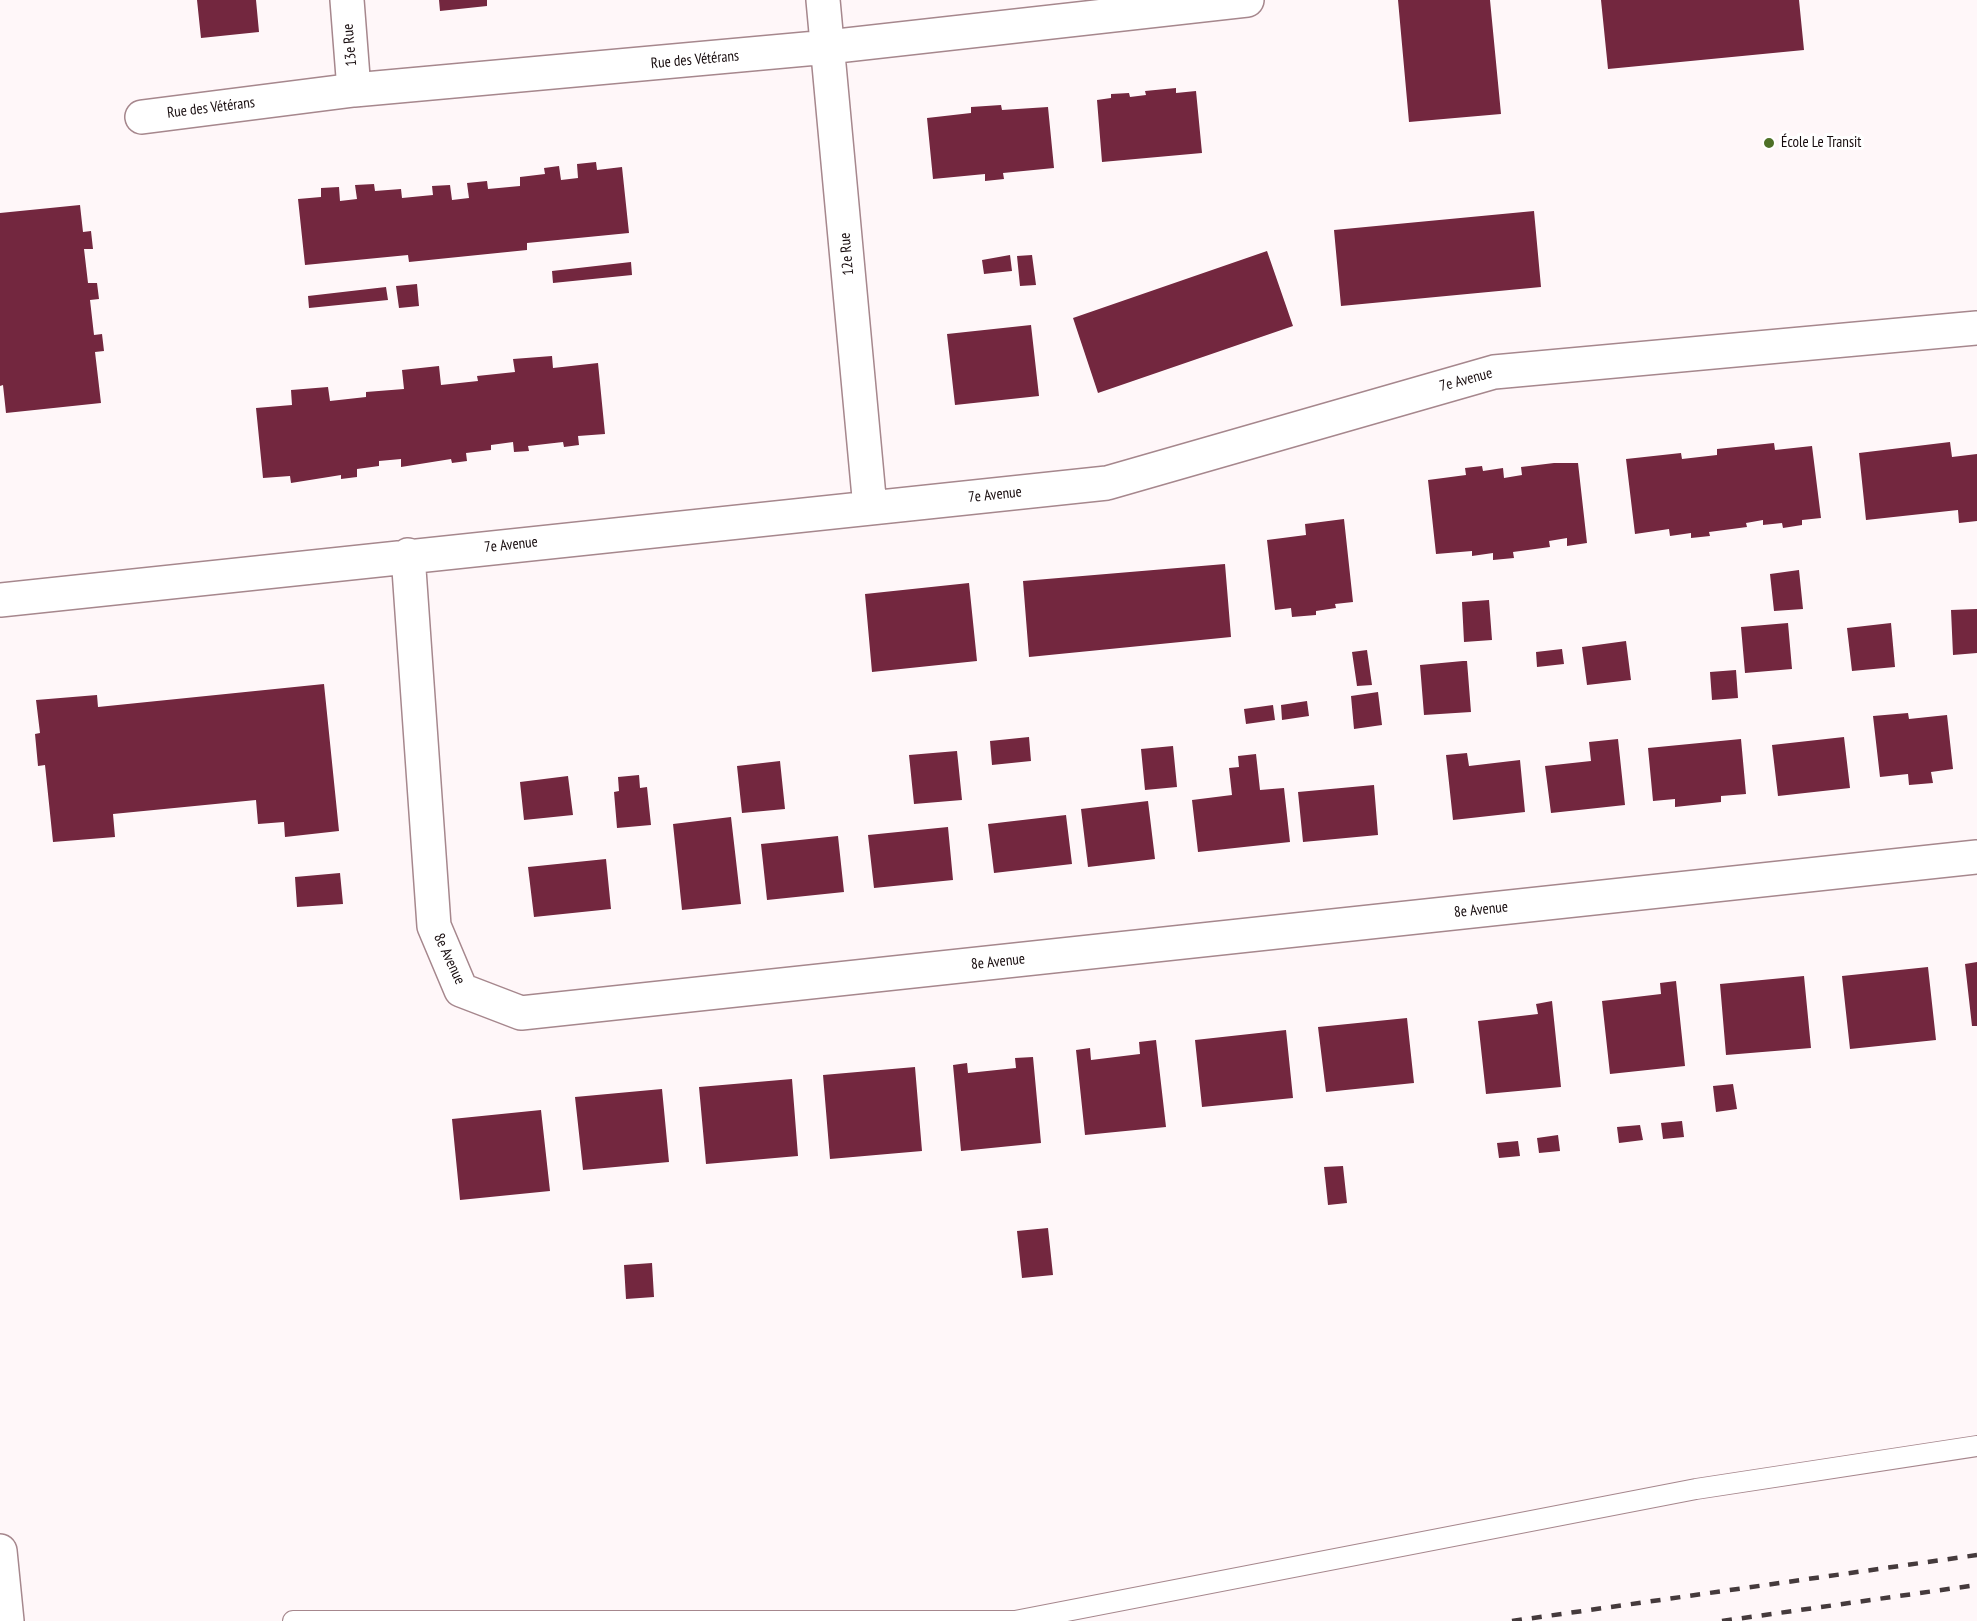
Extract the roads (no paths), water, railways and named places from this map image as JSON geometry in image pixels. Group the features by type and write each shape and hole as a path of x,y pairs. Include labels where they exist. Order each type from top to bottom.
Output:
{"street":[{"name":"13e Rue","path":"347,0 354,90"},
{"name":"12e Rue","path":"823,0 870,508"},
{"name":"Rue des Vétérans","path":"142,117 354,90 828,47 1247,0"},
{"name":"7e Avenue","path":"0,600 408,555 1107,483 1494,372 1977,328"},
{"name":"8e Avenue","path":"408,555 434,926 461,990 521,1013 1977,857"},
{"path":"0,1551 7,1621"}],"lane":[{"path":"293,1621 1015,1621 1696,1489 1977,1446"}],"railway":[{"path":"1512,1621 1977,1555"},
{"path":"1722,1621 1977,1585"}],"place":[{"name":"École Le Transit","path":"1769,143"}]}
